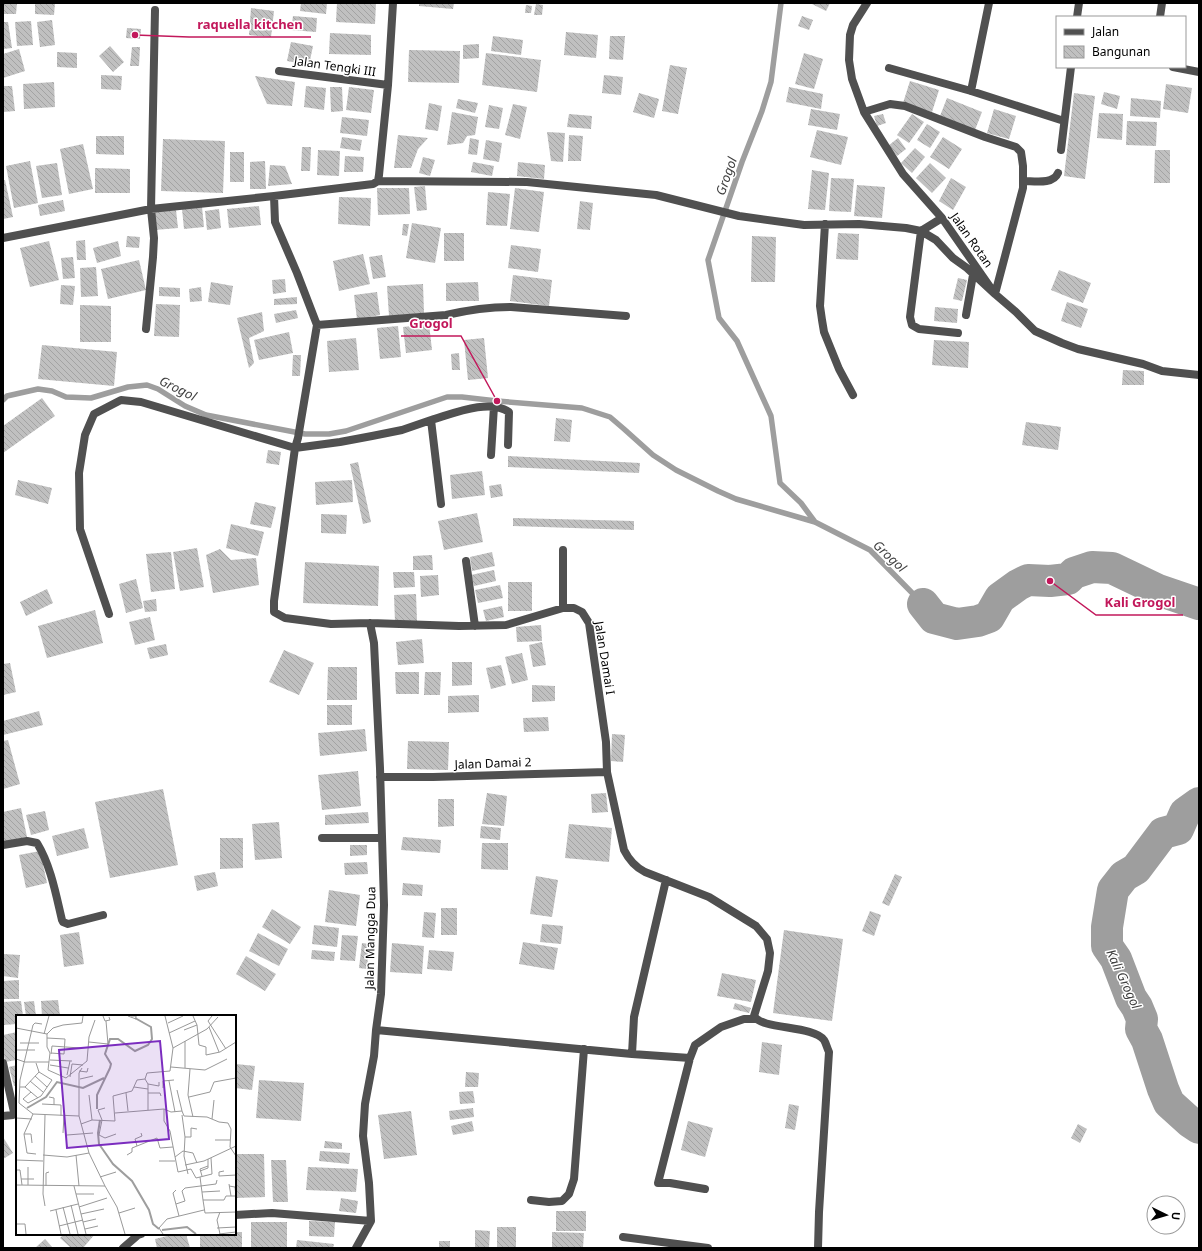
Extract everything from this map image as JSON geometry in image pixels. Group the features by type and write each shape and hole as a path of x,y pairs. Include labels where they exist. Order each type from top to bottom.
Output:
{"street":[{"path":"378,181 388,85 393,3"},
{"name":"Jalan Rotan","path":"867,3 853,25 850,35 849,60 852,79 864,112 904,174 942,218 995,294 1035,331 1062,343 1078,349 1143,364 1162,371 1199,375"},
{"path":"971,91 989,3"},
{"path":"1077,16 1079,3"},
{"path":"1160,16 1162,3"},
{"path":"146,329 154,238 151,209 155,10"},
{"path":"889,68 971,91 1064,121"},
{"path":"1061,150 1071,68"},
{"path":"1178,68 1199,72"},
{"name":"Jalan Tengki III","path":"279,71 388,85"},
{"path":"3,238 151,209 368,185 378,181 526,182 656,195 739,216 804,225 826,224 906,228 921,232 936,240 953,258 967,268 995,294 1023,188 1021,152 1016,147 905,106 890,104 864,112"},
{"path":"1023,181 1051,181 1056,178 1058,173"},
{"path":"274,196 275,222 317,325 295,448 274,601 274,612 285,618 331,624 370,623"},
{"path":"942,218 921,232 910,317 912,325 919,329 958,333"},
{"path":"826,224 820,306 822,320 824,332 839,369 853,395"},
{"path":"966,315 973,275"},
{"path":"317,325 446,315 466,310 511,306 626,316"},
{"path":"109,614 80,529 79,473 85,435 94,414 121,400 141,402 295,448 340,442 402,430 469,409 494,406 504,408 509,412 508,445"},
{"path":"491,455 494,406"},
{"path":"431,420 441,504"},
{"path":"563,550 563,608"},
{"path":"466,560 475,626"},
{"name":"Jalan Damai I","path":"370,623 459,626 506,625 563,608 574,608 582,612 589,623 606,742 607,772 624,850 628,858 637,868 709,897 756,926 768,939 770,953 768,971 755,1012 754,1016 756,1019"},
{"name":"Jalan Mangga Dua","path":"370,623 374,643 384,905 381,994 374,1056 364,1104 363,1136 369,1183 371,1221"},
{"name":"Jalan Damai 2","path":"380,777 607,772"},
{"path":"322,838 381,838"},
{"path":"3,846 27,841 37,844 42,852 54,888 62,920 65,924 103,915"},
{"path":"632,1054 634,1017 666,880"},
{"path":"705,1189 658,1183 690,1058 695,1045 721,1027 744,1019 756,1019 820,1036 824,1040 828,1052 818,1248"},
{"path":"376,1030 690,1058"},
{"path":"531,1200 548,1202 562,1201 569,1194 574,1179 584,1049"},
{"path":"3,1063 14,1112 12,1115 3,1116"},
{"path":"236,1215 272,1213 371,1221 356,1248"},
{"path":"123,1248 138,1235"},
{"path":"623,1236 708,1248"}],"building":[{"path":"3,3 17,3 16,14 3,14"},
{"path":"35,3 55,3 54,15 35,14"},
{"path":"301,3 327,3 326,14 300,11"},
{"path":"337,3 376,3 375,24 336,22"},
{"path":"419,3 454,3 453,9 419,6"},
{"path":"810,3 830,3 826,11"},
{"path":"536,4 543,5 542,15 534,15"},
{"path":"526,5 532,6 531,13 525,13"},
{"path":"251,8 274,11 271,37 249,35"},
{"path":"293,16 317,18 316,32 291,30"},
{"path":"802,16 813,20 809,30 798,26"},
{"path":"52,20 55,45 40,47 37,22"},
{"path":"31,21 33,45 17,46 15,22"},
{"path":"3,22 8,22 12,48 3,49"},
{"path":"127,28 141,29 140,39 126,38"},
{"path":"566,32 598,35 596,58 564,55"},
{"path":"330,33 371,35 371,55 329,54"},
{"path":"493,36 523,40 521,55 491,51"},
{"path":"610,36 625,36 623,60 609,59"},
{"path":"291,42 313,46 309,65 287,61"},
{"path":"479,44 479,58 463,59 463,45"},
{"path":"110,46 124,62 113,72 99,56"},
{"path":"132,47 140,47 139,66 130,66"},
{"path":"19,49 25,71 3,78 3,54"},
{"path":"409,50 460,51 459,83 408,82"},
{"path":"57,52 77,53 77,68 57,67"},
{"path":"486,53 541,60 537,92 482,85"},
{"path":"804,53 823,59 814,89 795,84"},
{"path":"670,65 687,68 678,114 662,111"},
{"path":"101,75 122,76 121,90 101,89"},
{"path":"604,75 623,77 621,95 602,93"},
{"path":"255,76 295,82 292,106 267,104"},
{"path":"910,81 939,90 932,112 903,103"},
{"path":"54,82 55,107 24,109 23,84"},
{"path":"1166,84 1192,88 1188,113 1163,109"},
{"path":"3,86 12,86 15,111 3,112"},
{"path":"306,86 326,88 324,110 304,107"},
{"path":"330,87 342,87 343,111 331,112"},
{"path":"349,87 374,90 371,113 346,110"},
{"path":"789,87 823,94 821,109 786,102"},
{"path":"1104,92 1120,96 1117,109 1101,104"},
{"path":"639,93 659,99 654,118 633,112"},
{"path":"1074,93 1095,96 1085,179 1064,176"},
{"path":"947,98 982,112 975,130 940,116"},
{"path":"1131,98 1161,101 1160,118 1130,116"},
{"path":"458,99 478,103 475,113 456,108"},
{"path":"429,103 442,106 438,131 425,129"},
{"path":"513,104 527,107 520,139 505,135"},
{"path":"489,105 503,108 499,129 485,127"},
{"path":"811,109 840,114 837,130 808,125"},
{"path":"994,109 1016,116 1009,139 987,133"},
{"path":"452,112 478,117 475,135 467,136 463,143 447,145"},
{"path":"1099,113 1123,114 1122,140 1097,138"},
{"path":"569,114 592,116 591,129 567,127"},
{"path":"883,114 886,123 877,126 874,116"},
{"path":"912,114 924,122 909,143 897,135"},
{"path":"342,117 369,120 367,136 340,133"},
{"path":"1127,121 1157,122 1156,146 1126,145"},
{"path":"927,124 940,132 930,148 917,140"},
{"path":"817,130 848,137 841,165 810,157"},
{"path":"547,132 565,133 563,162 551,161"},
{"path":"398,135 428,138 418,149 411,168 394,168"},
{"path":"569,135 583,136 581,161 568,161"},
{"path":"96,136 124,136 124,155 96,154"},
{"path":"342,137 362,140 360,151 340,148"},
{"path":"943,137 962,149 949,169 930,157"},
{"path":"470,138 479,140 477,155 468,154"},
{"path":"898,138 906,149 897,156 888,146"},
{"path":"163,139 225,141 223,193 161,191"},
{"path":"486,140 502,143 499,162 483,159"},
{"path":"83,144 93,189 69,194 60,149"},
{"path":"302,147 311,147 310,171 301,171"},
{"path":"915,148 925,157 912,173 901,163"},
{"path":"318,150 340,151 339,176 317,175"},
{"path":"1155,150 1170,150 1170,183 1154,183"},
{"path":"230,152 244,152 244,182 230,182"},
{"path":"345,156 364,157 363,172 344,172"},
{"path":"423,157 435,160 430,176 419,173"},
{"path":"30,161 38,203 14,208 6,166"},
{"path":"265,161 266,189 250,189 250,162"},
{"path":"473,162 494,166 492,176 471,172"},
{"path":"518,162 545,165 544,179 517,176"},
{"path":"57,163 62,195 42,198 36,166"},
{"path":"930,163 946,178 932,193 916,178"},
{"path":"270,165 285,166 292,184 268,186"},
{"path":"95,168 130,169 130,193 95,193"},
{"path":"812,170 829,173 825,210 808,209"},
{"path":"831,178 854,179 851,212 829,211"},
{"path":"951,178 966,187 953,210 939,201"},
{"path":"3,180 5,180 13,217 3,219"},
{"path":"857,185 885,187 882,218 854,216"},
{"path":"425,186 427,210 417,211 414,187"},
{"path":"377,188 409,188 410,214 378,215"},
{"path":"515,188 544,192 539,232 510,229"},
{"path":"488,192 510,194 507,226 486,225"},
{"path":"339,197 371,198 370,226 338,224"},
{"path":"63,200 65,211 40,216 38,205"},
{"path":"580,201 593,203 590,230 577,229"},
{"path":"259,206 261,225 229,228 227,209"},
{"path":"202,207 204,227 184,229 182,209"},
{"path":"219,209 221,228 207,230 205,211"},
{"path":"176,210 178,228 155,230 154,212"},
{"path":"412,223 441,228 435,263 406,258"},
{"path":"403,224 409,224 407,236 402,235"},
{"path":"444,233 464,233 464,261 444,261"},
{"path":"838,233 859,234 858,260 836,259"},
{"path":"127,236 140,237 139,248 126,247"},
{"path":"752,236 776,237 775,282 751,282"},
{"path":"85,240 86,260 77,260 76,241"},
{"path":"49,241 59,280 30,287 20,248"},
{"path":"118,241 121,256 97,263 93,248"},
{"path":"511,245 541,249 538,272 508,268"},
{"path":"363,254 370,284 339,291 333,261"},
{"path":"382,255 386,277 373,279 369,257"},
{"path":"73,257 75,278 63,279 61,258"},
{"path":"139,260 146,290 108,299 101,269"},
{"path":"96,267 98,296 81,297 80,268"},
{"path":"1059,270 1091,283 1083,303 1051,290"},
{"path":"513,275 552,280 549,306 510,301"},
{"path":"958,278 967,280 962,301 953,299"},
{"path":"285,279 286,292 273,294 272,280"},
{"path":"211,282 233,286 230,305 208,302"},
{"path":"478,282 479,301 446,301 446,283"},
{"path":"423,284 424,313 389,316 387,286"},
{"path":"61,285 75,286 73,305 60,304"},
{"path":"159,287 180,288 180,297 159,296"},
{"path":"201,287 202,301 190,302 189,289"},
{"path":"377,292 380,315 357,319 354,295"},
{"path":"297,297 297,304 274,305 274,299"},
{"path":"1067,302 1088,309 1081,328 1061,321"},
{"path":"156,304 180,305 179,337 154,336"},
{"path":"80,305 111,306 111,342 80,342"},
{"path":"935,307 958,309 957,323 934,321"},
{"path":"296,310 298,318 276,323 274,314"},
{"path":"262,312 264,331 249,338 254,363 249,368 237,318"},
{"path":"429,324 432,350 406,353 403,327"},
{"path":"398,326 401,357 380,359 377,328"},
{"path":"289,332 293,353 259,360 254,340"},
{"path":"356,338 359,370 329,372 327,341"},
{"path":"484,338 488,378 468,380 464,340"},
{"path":"934,340 969,342 968,368 932,365"},
{"path":"42,345 117,352 114,386 38,379"},
{"path":"459,353 460,370 452,370 451,354"},
{"path":"293,355 301,355 300,376 292,376"},
{"path":"1123,370 1144,371 1144,385 1122,385"},
{"path":"42,398 55,416 3,453 3,426"},
{"path":"556,418 572,420 570,442 554,441"},
{"path":"1026,422 1061,427 1058,450 1022,445"},
{"path":"268,450 281,452 279,465 266,463"},
{"path":"508,456 640,463 639,473 508,467"},
{"path":"358,462 371,522 363,524 350,464"},
{"path":"482,471 485,495 452,499 450,475"},
{"path":"18,480 52,488 48,504 15,495"},
{"path":"352,480 353,502 316,505 315,482"},
{"path":"501,484 503,496 491,498 489,486"},
{"path":"255,502 276,507 271,528 250,524"},
{"path":"477,513 483,542 444,550 438,521"},
{"path":"321,514 347,515 346,534 321,533"},
{"path":"513,518 634,521 634,530 513,526"},
{"path":"231,524 264,532 258,556 226,548"},
{"path":"197,548 204,587 180,591 173,552"},
{"path":"220,549 231,560 256,558 259,585 213,593 206,555"},
{"path":"171,552 175,589 151,592 146,554"},
{"path":"492,552 495,566 472,571 470,557"},
{"path":"432,555 433,570 413,570 413,556"},
{"path":"305,562 379,566 378,606 303,603"},
{"path":"494,570 496,581 474,586 471,575"},
{"path":"393,572 414,572 415,587 394,588"},
{"path":"438,575 439,595 421,597 420,576"},
{"path":"136,579 143,608 126,613 119,584"},
{"path":"508,582 532,582 532,611 508,611"},
{"path":"500,585 503,598 478,603 475,590"},
{"path":"47,589 53,603 26,616 20,602"},
{"path":"416,594 417,621 395,622 394,595"},
{"path":"156,599 157,611 145,612 143,601"},
{"path":"502,606 504,617 486,621 483,610"},
{"path":"95,610 103,643 47,658 38,626"},
{"path":"150,617 155,640 135,645 129,622"},
{"path":"541,625 542,641 517,642 516,627"},
{"path":"422,639 424,663 398,665 396,642"},
{"path":"542,642 546,665 533,667 529,645"},
{"path":"166,644 168,655 150,659 147,648"},
{"path":"284,650 314,663 299,695 269,682"},
{"path":"522,653 528,680 512,684 505,657"},
{"path":"452,662 472,662 472,685 452,686"},
{"path":"10,663 16,692 3,695 3,664"},
{"path":"501,665 506,685 491,689 486,668"},
{"path":"328,667 357,667 357,700 327,700"},
{"path":"395,672 419,672 419,694 396,694"},
{"path":"425,672 441,672 440,695 424,695"},
{"path":"532,685 555,686 555,701 532,702"},
{"path":"479,695 479,712 448,713 448,696"},
{"path":"327,705 352,705 352,725 327,725"},
{"path":"39,711 43,725 3,735 3,721"},
{"path":"548,717 549,731 524,732 523,718"},
{"path":"365,729 367,751 320,756 318,733"},
{"path":"612,734 625,735 623,762 611,761"},
{"path":"8,740 20,784 3,789 3,741"},
{"path":"408,741 449,742 448,770 407,769"},
{"path":"358,771 361,806 322,810 318,775"},
{"path":"163,789 178,865 110,878 95,802"},
{"path":"487,793 507,796 504,826 482,824"},
{"path":"606,793 608,812 592,813 591,794"},
{"path":"438,799 454,799 454,826 438,827"},
{"path":"21,808 27,837 3,842 3,812"},
{"path":"45,811 49,830 31,835 26,815"},
{"path":"368,812 369,823 325,825 325,815"},
{"path":"279,822 282,858 255,860 252,824"},
{"path":"569,824 612,828 609,862 565,858"},
{"path":"481,826 501,828 500,840 480,838"},
{"path":"84,828 89,848 57,856 52,836"},
{"path":"403,837 441,840 440,853 401,850"},
{"path":"220,838 243,838 243,868 220,869"},
{"path":"482,843 508,843 508,870 481,869"},
{"path":"350,845 367,845 367,855 350,856"},
{"path":"40,851 47,883 26,888 19,855"},
{"path":"367,862 368,874 345,875 344,863"},
{"path":"215,872 218,886 197,891 194,876"},
{"path":"895,874 902,877 889,906 882,903"},
{"path":"536,876 558,880 552,917 530,914"},
{"path":"403,883 423,885 422,896 402,895"},
{"path":"329,890 360,895 356,926 325,922"},
{"path":"441,908 457,908 457,935 441,935"},
{"path":"272,909 301,927 290,944 262,927"},
{"path":"870,911 881,915 874,936 862,931"},
{"path":"424,912 436,913 434,938 422,937"},
{"path":"542,924 563,926 561,944 540,942"},
{"path":"314,925 339,928 337,947 312,944"},
{"path":"784,930 843,939 832,1021 773,1013"},
{"path":"79,932 84,964 64,967 60,935"},
{"path":"258,933 288,949 279,966 249,951"},
{"path":"342,935 358,936 355,961 340,960"},
{"path":"523,942 558,948 554,970 519,964"},
{"path":"362,943 369,944 367,969 359,968"},
{"path":"392,943 424,946 422,974 390,972"},
{"path":"312,950 335,952 334,961 311,959"},
{"path":"429,950 454,952 452,971 427,969"},
{"path":"3,954 20,955 18,978 3,976"},
{"path":"246,956 276,974 265,991 236,974"},
{"path":"722,973 756,980 751,1002 717,996"},
{"path":"19,980 19,999 3,999 3,981"},
{"path":"58,1000 60,1015 42,1015 41,1001"},
{"path":"21,1001 23,1015 16,1015 16,1024 3,1025 3,1002"},
{"path":"34,1001 36,1015 26,1015 24,1002"},
{"path":"735,1003 751,1008 749,1013 733,1009"},
{"path":"16,1032 16,1060 5,1062 3,1035"},
{"path":"762,1042 782,1045 779,1075 759,1072"},
{"path":"236,1064 255,1066 252,1090 236,1088"},
{"path":"16,1065 16,1086 14,1086 9,1067"},
{"path":"466,1072 479,1073 478,1087 465,1087"},
{"path":"259,1080 304,1083 301,1121 256,1118"},
{"path":"473,1091 475,1103 460,1104 459,1092"},
{"path":"789,1104 799,1106 795,1130 785,1128"},
{"path":"473,1108 474,1117 450,1120 449,1111"},
{"path":"411,1111 417,1155 384,1159 378,1115"},
{"path":"472,1121 474,1131 453,1135 451,1126"},
{"path":"688,1121 713,1128 705,1157 681,1150"},
{"path":"1078,1124 1087,1129 1080,1143 1071,1138"},
{"path":"3,1137 13,1153 3,1159"},
{"path":"325,1141 342,1143 342,1149 324,1148"},
{"path":"320,1151 350,1153 349,1164 319,1161"},
{"path":"236,1154 264,1154 265,1197 236,1198"},
{"path":"271,1160 286,1160 288,1202 273,1202"},
{"path":"308,1167 358,1169 356,1192 306,1190"},
{"path":"341,1198 358,1201 356,1213 339,1211"},
{"path":"556,1211 586,1211 586,1231 556,1231"},
{"path":"309,1221 335,1222 334,1237 309,1236"},
{"path":"251,1222 287,1222 287,1248 251,1248"},
{"path":"497,1227 516,1227 516,1248 497,1248"},
{"path":"475,1230 490,1231 489,1248 475,1248"},
{"path":"236,1232 242,1232 242,1248 200,1248 200,1235 236,1235"},
{"path":"552,1232 584,1233 583,1248 552,1248"},
{"path":"63,1235 94,1235 83,1248 71,1248 60,1238"},
{"path":"171,1235 186,1235 190,1248 157,1248 155,1239"},
{"path":"45,1239 53,1248 35,1248"},
{"path":"297,1240 334,1244 333,1248 296,1248"},
{"path":"439,1241 450,1241 450,1248 439,1248"}],"waterway":[{"name":"Grogol","path":"781,3 771,82 708,260 719,318 737,341 771,416 780,483 801,503 815,522"},
{"name":"Grogol","path":"3,400 7,396 38,389 52,391 66,397 91,398 128,387 147,385 158,389 185,406 206,415 305,434 329,434 346,431 447,397 462,397 582,408 610,417 653,455 676,470 718,491 736,499 815,522 870,550 923,604"},
{"name":"Kali Grogol","path":"923,604 934,618 957,624 978,621 989,617 1000,598 1018,585 1028,580 1050,581 1068,579 1074,573 1092,567 1112,568 1158,590 1199,604"},
{"name":"Kali Grogol","path":"1199,803 1185,813 1178,829 1163,833 1136,869 1124,876 1113,890 1107,927 1107,946 1116,959 1131,998 1142,1019 1141,1029 1147,1040 1169,1103 1199,1128"}],"place":[{"name":"raquella kitchen","path":"135,35"},
{"name":"Grogol","path":"497,401"},
{"name":"Kali Grogol","path":"1050,581"}]}
